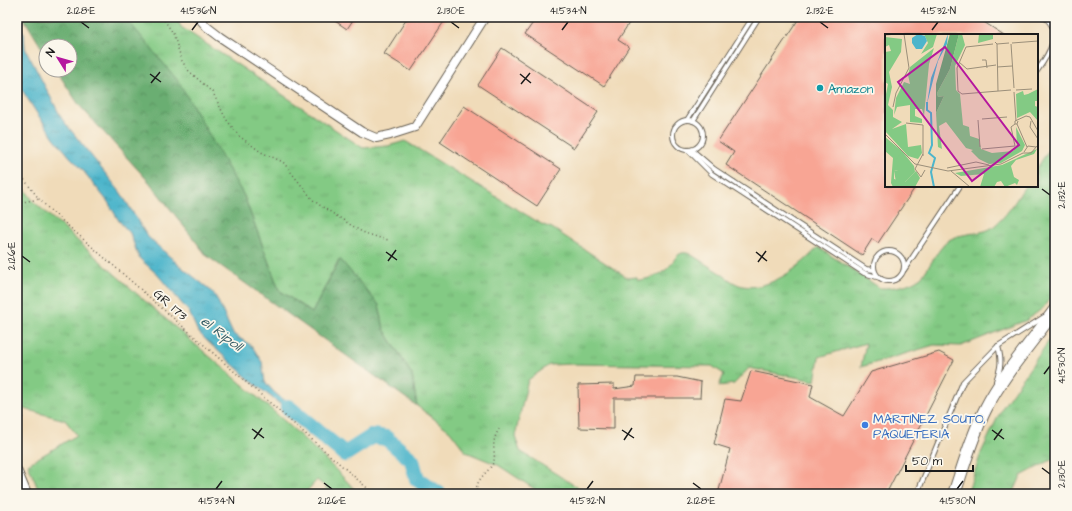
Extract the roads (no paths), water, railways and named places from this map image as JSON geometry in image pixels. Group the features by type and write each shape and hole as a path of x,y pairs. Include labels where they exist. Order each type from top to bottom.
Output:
{"main road":[{"path":"954,494 971,444 986,408 1020,356 1055,311"}],"street":[{"path":"198,17 207,27 220,37 362,132 376,138 415,127 485,17"},
{"path":"17,470 27,494"}],"lane":[{"path":"687,120 753,17"},
{"path":"693,121 759,17"},
{"path":"1038,70 1049,53 1053,42 1053,32 1049,20 1044,17"},
{"path":"690,150 700,144 703,134 700,125 693,121 687,120 680,122 676,126 673,135 676,144 683,149 690,150 721,174 866,270 874,270"},
{"path":"690,150 712,174 864,273 889,281 894,280 904,270 959,187"},
{"path":"880,278 874,270 875,261 884,251 894,251 901,257 904,270"},
{"path":"917,494 963,382 998,346 1055,311"},
{"path":"986,408 1001,365 1001,357 998,346"}],"water":[{"path":"17,18 24,34 25,48 38,73 38,78 41,78 62,119 121,193 147,236 179,265 209,289 216,297 233,334 252,346 262,362 265,382 274,392 303,417 303,420 300,420 251,381 198,332 189,312 157,274 139,258 130,233 119,221 108,202 81,168 55,139 17,82"}],"waterway":[{"name":"el Ripoll","path":"288,407 345,454 373,436 386,438 412,460 417,479 439,494"}],"place":[{"name":"Amazon","path":"820,88"},
{"name":"MARTINEZ SOUTO, PAQUETERIA","path":"865,425"}]}
